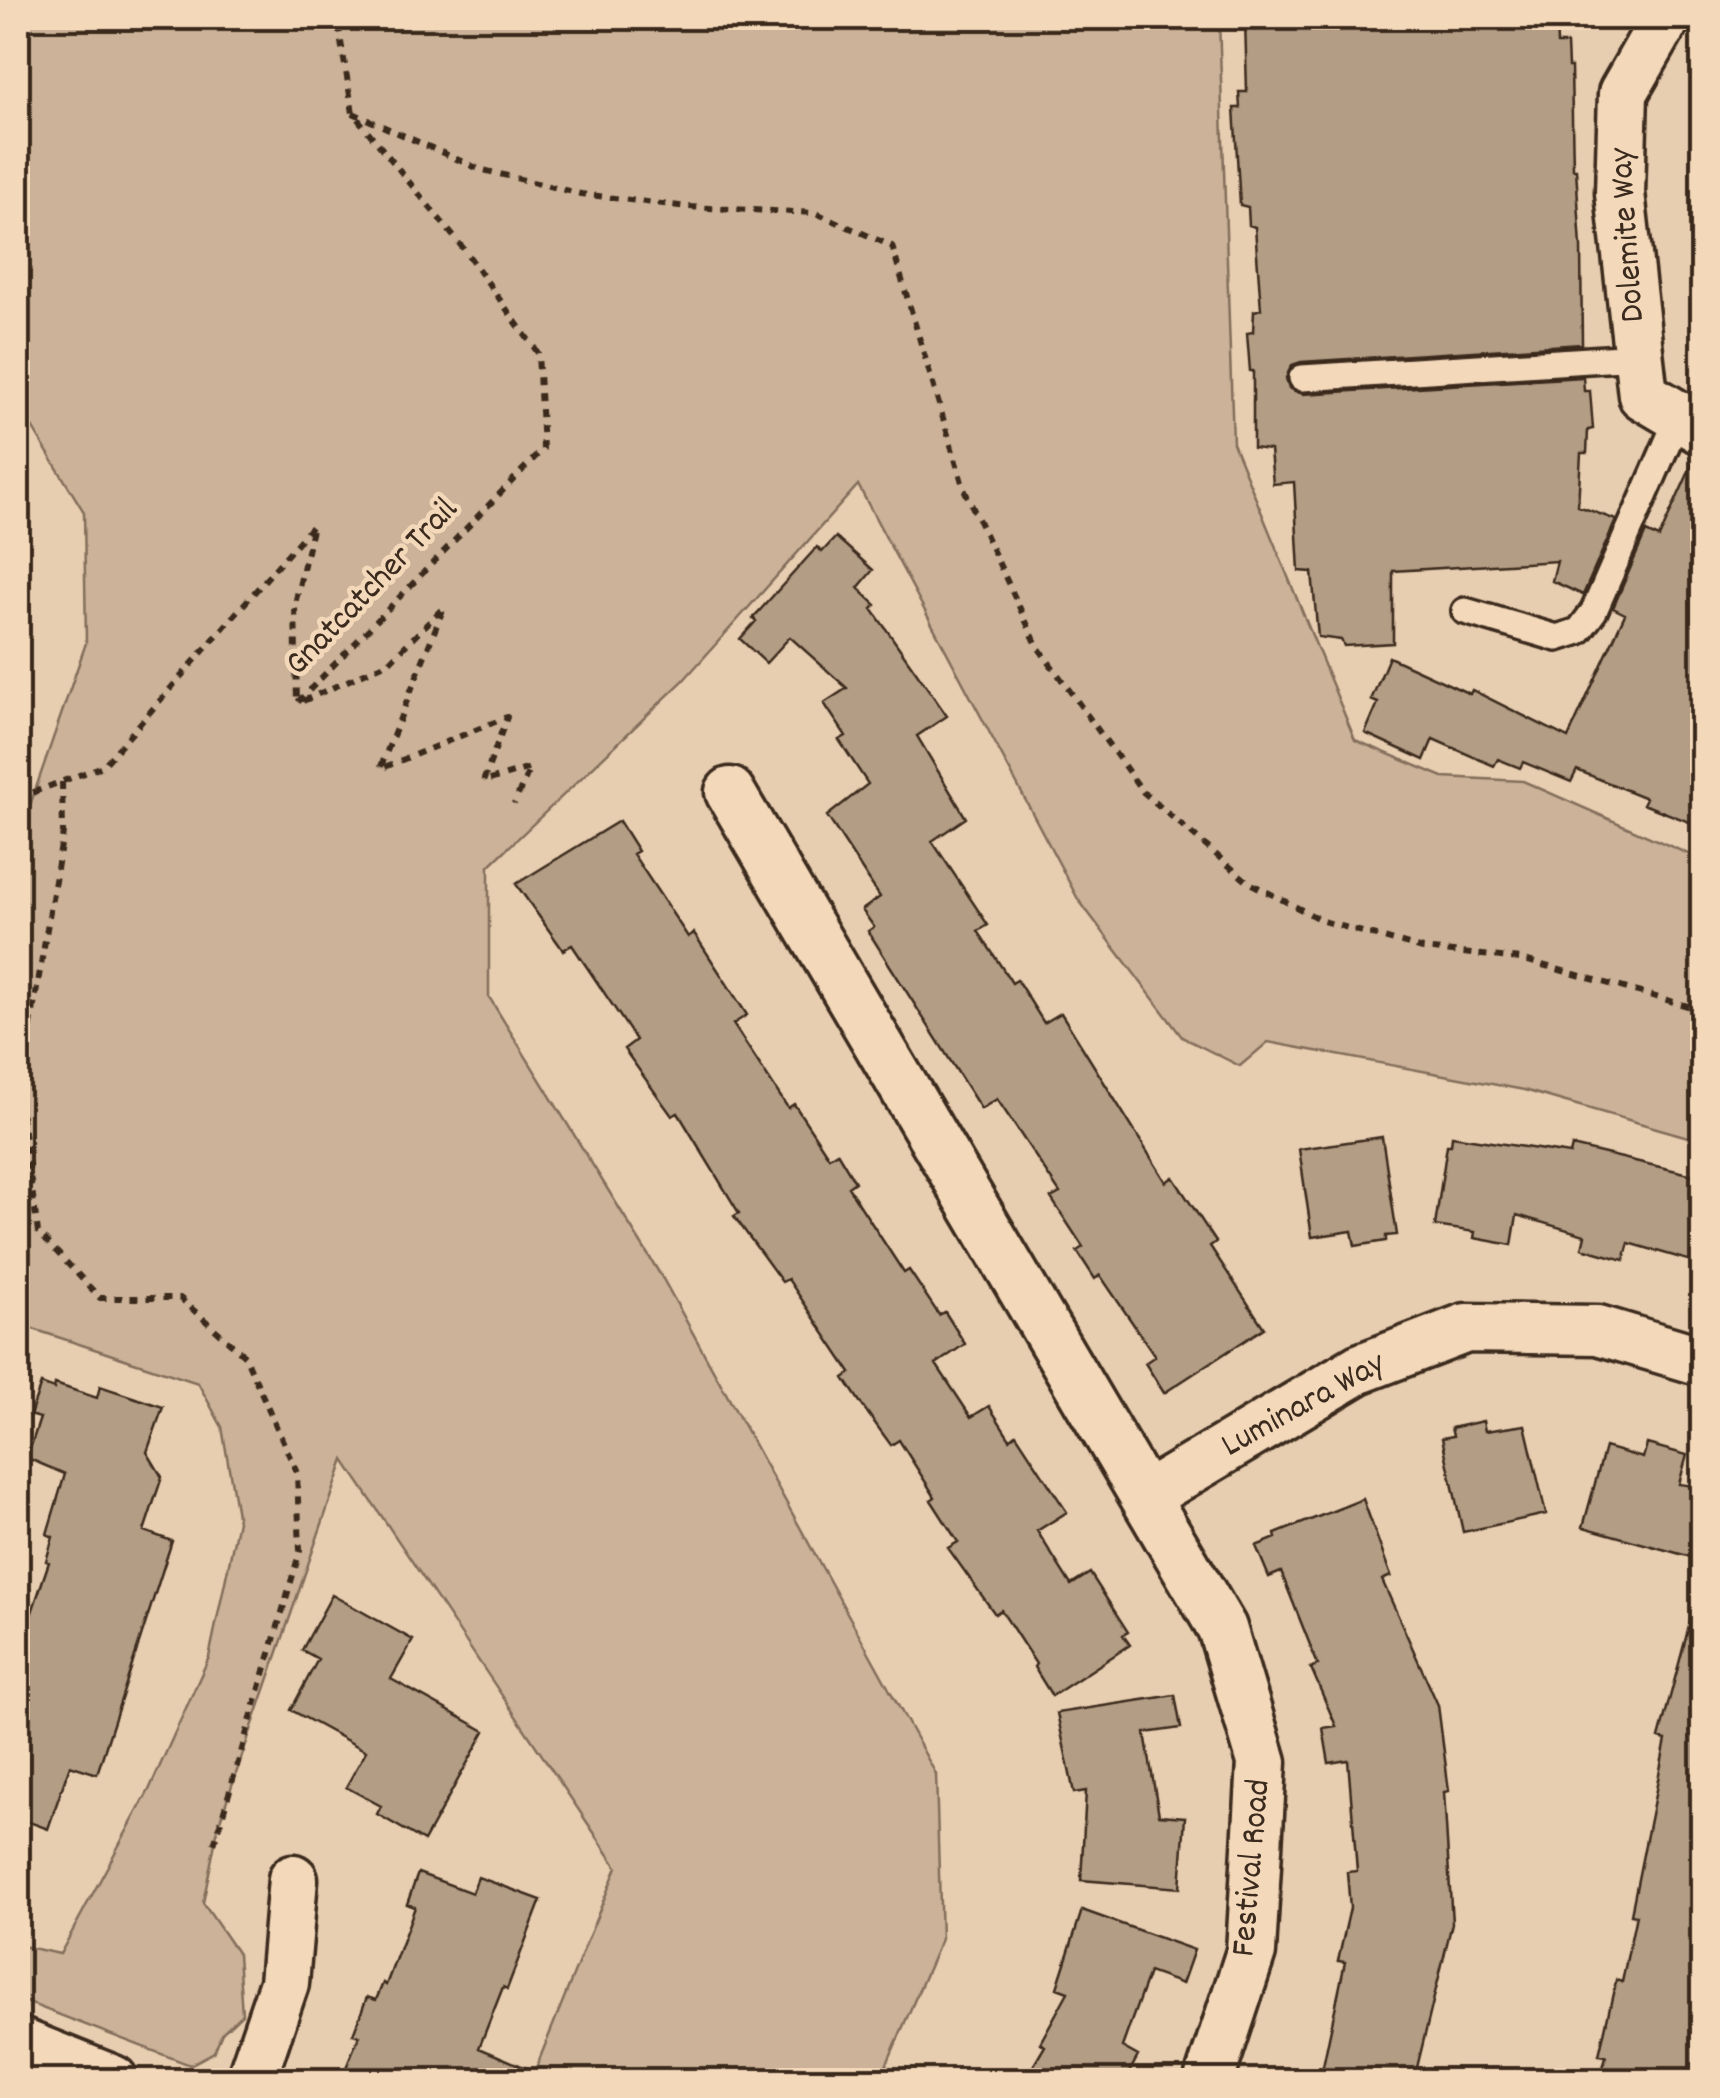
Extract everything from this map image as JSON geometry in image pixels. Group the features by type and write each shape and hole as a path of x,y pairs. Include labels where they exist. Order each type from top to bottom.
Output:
{"street":[{"name":"Dolemite Way","path":"1666,18 1623,93 1620,194 1643,395 1691,423"},
{"name":"Festival Road","path":"730,792 1222,1628 1262,1762 1251,1952 1209,2080"},
{"name":"Luminara Way","path":"1146,1496 1359,1369 1466,1328 1598,1330 1702,1361"},
{"path":"251,2080 284,1983 293,1879"},
{"path":"18,2042 113,2080"}],"lane":[{"path":"1302,378 1638,356"},
{"path":"1465,611 1557,638 1580,632 1691,423"}],"path":[{"name":"Gnatcatcher Trail","path":"297,703 543,450 538,353 462,248 353,113 339,30 362,18"},
{"path":"353,113 479,170 599,196 687,207 816,212 892,246 964,489 1038,647 1143,792 1248,882 1323,921 1423,949 1521,958 1702,1010"},
{"name":"Gnatcatcher Trail","path":"18,798 103,766 312,525 295,604 297,703"},
{"path":"297,703 389,662 444,607 380,768 507,717 483,782 530,768 514,804"},
{"path":"62,782 63,833 20,1096 38,1232 100,1298 180,1298 245,1356 297,1473 300,1551 213,1848"}],"shaded area":[{"path":"18,18 1219,18 1233,443 1355,740 1443,777 1523,781 1702,860 1702,1141 1524,1090 1268,1042 1240,1066 1182,1037 1078,899 858,485 683,681 489,866 489,997 663,1279 936,1774 941,1939 880,2080 531,2080 617,1867 344,1460 219,1823 203,1903 238,1954 242,2014 222,2033 214,2052 190,2065 18,1999 18,1945 60,1954 149,1790 209,1657 238,1521 222,1427 198,1383 18,1324 18,840 86,643 84,512 18,404"}],"building":[{"path":"1245,18 1556,18 1557,44 1567,44 1571,67 1582,344 1301,362 1292,365 1286,378 1289,388 1303,394 1583,377 1584,391 1590,391 1593,429 1588,430 1587,453 1581,453 1578,506 1616,520 1583,595 1552,581 1557,561 1393,571 1393,643 1344,646 1341,640 1318,637 1312,572 1299,571 1294,482 1273,484 1270,450 1253,448 1253,371 1247,333 1253,332 1254,311 1261,309 1255,227 1249,225 1248,207 1240,205 1234,108 1240,108 1239,92 1247,92"},
{"path":"1696,456 1702,457 1702,827 1643,804 1646,798 1577,770 1571,782 1523,762 1520,768 1498,759 1494,766 1433,739 1424,760 1365,733 1378,703 1371,700 1389,657 1470,694 1472,690 1568,738 1625,614 1613,608 1646,532 1659,538"},
{"path":"836,537 873,570 858,588 876,605 872,609 947,716 917,736 966,818 932,841 988,925 978,931 1012,983 1017,980 1044,1023 1061,1013 1166,1182 1173,1177 1216,1242 1210,1246 1264,1328 1164,1393 1145,1363 1155,1356 1100,1275 1095,1279 1077,1251 1083,1247 1051,1198 1060,1193 997,1099 981,1109 868,931 874,927 862,910 880,897 827,816 868,784 839,740 846,736 824,703 847,688 790,637 766,663 740,639 756,621 753,618 817,547 822,552"},
{"path":"619,821 638,851 633,854 688,937 694,933 747,1015 733,1024 788,1108 794,1104 829,1157 837,1152 855,1182 848,1187 904,1273 909,1270 939,1315 945,1312 965,1344 936,1364 971,1417 989,1406 1010,1439 1016,1434 1067,1512 1037,1531 1071,1585 1090,1573 1128,1632 1123,1635 1130,1645 1052,1696 1001,1610 995,1614 948,1548 958,1542 899,1440 891,1445 864,1408 844,1378 851,1373 788,1279 782,1282 734,1216 739,1213 678,1113 672,1116 624,1049 636,1040 572,945 563,950 516,884"},
{"path":"1452,1136 1570,1154 1572,1146 1702,1177 1702,1264 1629,1243 1624,1260 1582,1248 1585,1235 1517,1215 1512,1245 1474,1238 1475,1232 1435,1226 1447,1145 1451,1145"},
{"path":"1382,1137 1397,1235 1386,1236 1386,1241 1355,1246 1352,1231 1312,1237 1299,1149"},
{"path":"41,1384 54,1389 55,1384 97,1398 100,1386 163,1407 147,1452 162,1477 144,1531 172,1541 97,1774 70,1765 48,1829 18,1818 18,1623 27,1627 49,1562 46,1561 53,1537 47,1534 65,1474 27,1458 40,1418 30,1415"},
{"path":"1483,1421 1485,1431 1525,1425 1546,1514 1463,1532 1442,1438 1453,1436 1451,1428"},
{"path":"1647,1444 1687,1455 1679,1484 1702,1487 1702,1560 1583,1527 1605,1447 1643,1458"},
{"path":"1363,1499 1391,1576 1382,1580 1438,1705 1449,1791 1444,1792 1452,1923 1414,2080 1320,2080 1345,1962 1338,1961 1350,1908 1347,1872 1357,1871 1348,1760 1329,1763 1323,1728 1336,1726 1311,1668 1318,1665 1281,1572 1269,1577 1256,1546 1276,1538 1275,1534"},
{"path":"332,1595 413,1640 391,1679 485,1731 424,1841 377,1814 381,1806 346,1787 366,1751 291,1710 318,1659 302,1650"},
{"path":"1692,1615 1702,1617 1702,2080 1600,2080 1606,2056 1599,2055 1616,1980 1622,1982 1636,1915 1631,1914 1666,1740 1659,1738"},
{"path":"1175,1695 1181,1728 1145,1733 1159,1815 1185,1817 1180,1888 1081,1880 1086,1791 1074,1793 1057,1713"},
{"path":"418,1873 472,1893 478,1877 541,1900 507,1989 503,1987 479,2048 555,2080 341,2080 359,2036 353,2034 367,1997 376,2000 383,1983 386,1985 415,1907 407,1904"},
{"path":"1082,1910 1194,1950 1182,1984 1149,1972 1122,2047 1138,2056 1125,2080 1025,2080 1045,2046 1040,2043 1068,1992 1057,1988"}]}
